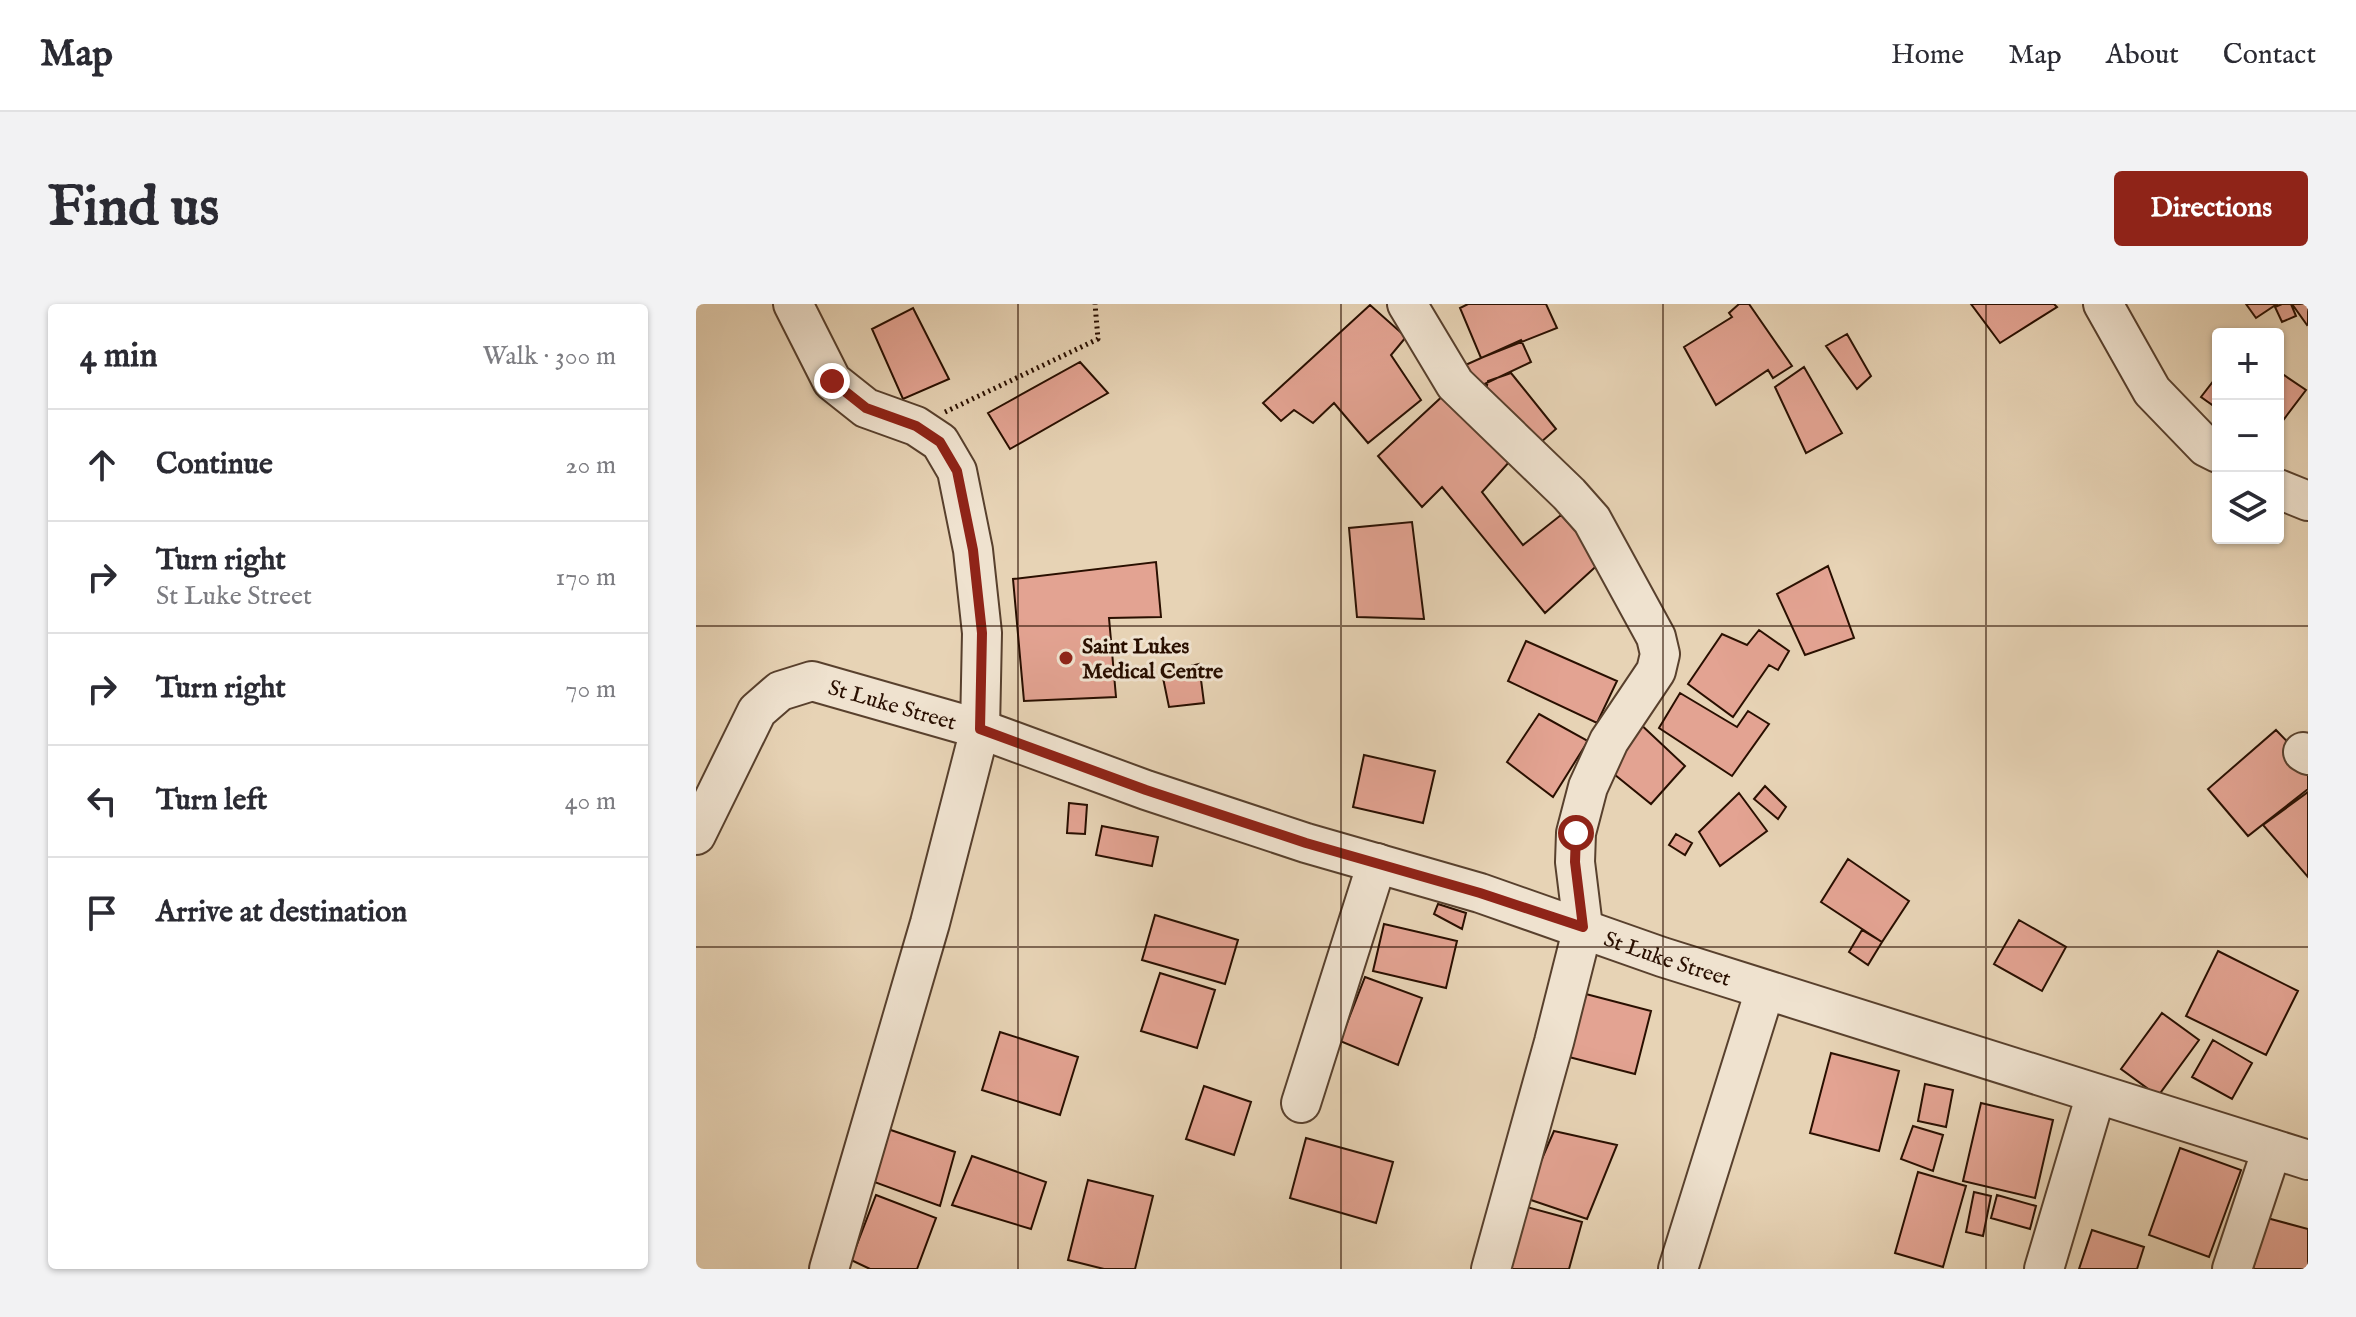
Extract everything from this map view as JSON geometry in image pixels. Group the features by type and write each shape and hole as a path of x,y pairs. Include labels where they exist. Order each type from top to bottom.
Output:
{"street":[{"path":"793,304 832,381 866,408 916,426 940,442 957,471 973,550 982,633 980,729 930,923 829,1269"},
{"path":"1407,304 1455,384 1592,520 1656,637 1660,654 1656,671 1609,741 1588,787 1576,833 1575,862 1583,927 1491,1269"},
{"path":"2103,304 2152,391 2212,450"},
{"path":"2284,491 2308,501"},
{"name":"St Luke Street","path":"696,835 757,711 780,691 812,681 980,729 1146,790 1306,843 1480,893 1662,957 2308,1160"},
{"path":"1301,1103 1377,863"},
{"path":"1678,1269 1765,990"},
{"path":"2044,1269 2096,1094"},
{"path":"2232,1269 2272,1149"}],"path":[{"path":"916,426 1098,339 1095,304"}],"building":[{"path":"1468,304 1546,304 1557,328 1481,358 1460,308"},
{"path":"1739,304 1749,304 1792,366 1773,378 1768,370 1716,405 1684,347 1732,317 1729,313"},
{"path":"1971,304 2054,304 2057,307 2000,343"},
{"path":"2246,304 2277,304 2256,318"},
{"path":"2291,304 2296,316 2282,322 2275,307"},
{"path":"2292,304 2308,304 2307,325"},
{"path":"1370,305 1406,337 1391,355 1421,400 1368,443 1334,403 1313,423 1294,410 1281,421 1263,403"},
{"path":"913,308 949,379 903,399 872,329"},
{"path":"1847,334 1871,376 1857,389 1826,346"},
{"path":"1521,340 1531,362 1474,389 1461,367"},
{"path":"1080,362 1108,393 1010,449 988,413"},
{"path":"1804,367 1842,433 1806,453 1775,387"},
{"path":"1511,373 1556,429 1532,450 1484,398 1488,381"},
{"path":"2284,375 2306,390 2284,419"},
{"path":"2212,383 2212,405 2201,397"},
{"path":"1447,392 1511,460 1482,492 1523,545 1561,515 1603,560 1545,613 1442,487 1422,507 1378,456"},
{"path":"1412,522 1424,619 1357,617 1349,528"},
{"name":"Saint Lukes Medical Centre","path":"1156,562 1161,617 1109,618 1116,697 1024,701 1013,579"},
{"path":"1828,566 1854,638 1805,655 1777,594"},
{"path":"1759,630 1789,651 1778,670 1769,665 1733,717 1688,684 1722,634 1747,645"},
{"path":"1526,641 1617,681 1597,723 1508,681"},
{"path":"1199,664 1204,703 1169,707 1162,673"},
{"path":"1680,693 1737,727 1748,711 1769,724 1732,776 1659,728"},
{"path":"1539,714 1588,741 1553,797 1507,762"},
{"path":"1636,720 1685,766 1651,804 1599,762"},
{"path":"2276,730 2308,763 2308,789 2248,836 2208,789"},
{"path":"1364,755 1435,771 1423,823 1353,807"},
{"path":"1765,786 1786,807 1778,819 1754,799"},
{"path":"2308,792 2308,877 2263,825"},
{"path":"1739,793 1767,831 1720,866 1699,832"},
{"path":"1069,803 1087,805 1085,834 1067,833"},
{"path":"1102,826 1158,837 1152,866 1096,855"},
{"path":"1676,834 1692,843 1685,855 1669,845"},
{"path":"1848,859 1909,901 1882,942 1821,902"},
{"path":"1438,904 1466,913 1462,929 1434,914"},
{"path":"1155,915 1238,940 1225,984 1142,960"},
{"path":"2019,920 2066,947 2042,991 1994,964"},
{"path":"1384,924 1457,941 1446,988 1373,971"},
{"path":"1862,930 1882,942 1868,965 1849,952"},
{"path":"2218,951 2298,991 2266,1055 2186,1016"},
{"path":"1160,973 1215,990 1197,1048 1141,1031"},
{"path":"1365,977 1422,998 1398,1065 1340,1041"},
{"path":"1582,993 1651,1011 1635,1074 1565,1056"},
{"path":"2162,1013 2199,1040 2158,1096 2121,1069"},
{"path":"1000,1032 1078,1057 1060,1115 982,1090"},
{"path":"2213,1040 2252,1063 2232,1099 2192,1077"},
{"path":"1831,1053 1899,1071 1879,1151 1810,1133"},
{"path":"1925,1084 1953,1090 1946,1127 1918,1121"},
{"path":"1204,1086 1251,1102 1234,1155 1186,1139"},
{"path":"1981,1103 2053,1120 2035,1198 1963,1181"},
{"path":"1913,1126 1943,1135 1933,1171 1901,1159"},
{"path":"882,1127 955,1152 940,1206 866,1179"},
{"path":"1554,1131 1617,1145 1587,1219 1525,1198"},
{"path":"1306,1138 1393,1162 1376,1223 1290,1198"},
{"path":"2180,1148 2241,1170 2209,1257 2149,1235"},
{"path":"972,1156 1046,1182 1031,1229 952,1205"},
{"path":"1918,1172 1966,1186 1943,1267 1895,1253"},
{"path":"1088,1180 1153,1196 1135,1269 1104,1269 1068,1260"},
{"path":"1974,1192 1991,1196 1983,1236 1966,1232"},
{"path":"876,1195 936,1218 917,1269 870,1269 851,1260"},
{"path":"1997,1195 2036,1206 2030,1229 1991,1218"},
{"path":"1523,1206 1582,1222 1569,1269 1507,1269"},
{"path":"2267,1218 2308,1229 2308,1269 2253,1269"},
{"path":"2092,1230 2144,1247 2137,1269 2079,1269"}],"place":[{"name":"Saint Lukes Medical Centre","path":"1066,658"}],"route":[{"path":"832,381 866,408 916,426 940,442 957,471 973,550 982,633 980,729 1146,790 1306,843 1480,893 1583,927 1575,862 1576,833"}]}
